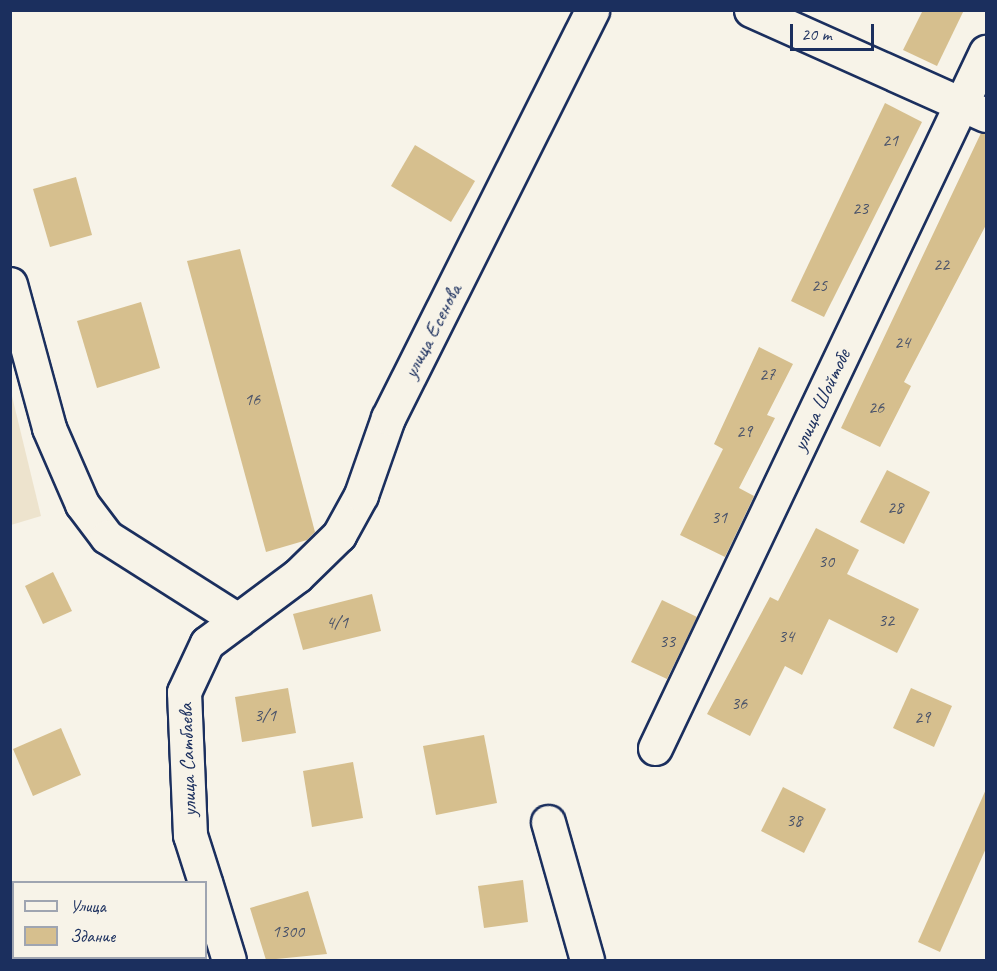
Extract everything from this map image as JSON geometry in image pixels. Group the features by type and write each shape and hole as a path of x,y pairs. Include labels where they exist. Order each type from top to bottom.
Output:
{"street":[{"name":"улица Есенова","path":"238,620 297,576 339,535 361,495 388,418 592,10"},
{"path":"751,10 974,109"},
{"name":"улица Шойтобе","path":"655,748 974,109 987,52"},
{"path":"10,284 49,428 82,504 107,537 238,620"},
{"name":"улица Сатбаева","path":"204,881 190,835 184,692 207,643 238,620"},
{"path":"548,822 587,960"},
{"name":"улица Сатбаева","path":"207,890 229,960"}],"shaded area":[{"path":"11,392 41,516 10,525"}],"building":[{"path":"923,10 964,10 937,66 903,50"},
{"path":"885,103 922,122 824,317 791,301"},
{"path":"981,133 987,134 987,223 904,382 911,386 880,447 841,428"},
{"path":"415,145 475,181 451,222 391,186"},
{"path":"76,177 92,235 50,247 33,189"},
{"path":"240,249 315,532 307,540 266,552 187,261"},
{"path":"141,302 160,368 97,388 77,321"},
{"path":"759,347 793,364 767,415 775,418 739,488 754,496 725,557 680,535 723,449 714,444"},
{"path":"887,470 930,492 904,544 860,522"},
{"path":"816,528 859,550 847,574 919,609 897,653 829,619 802,675 785,666 750,736 707,714 770,597 778,601"},
{"path":"53,572 72,611 43,624 25,586"},
{"path":"372,594 381,631 303,650 293,614"},
{"path":"662,600 697,617 667,679 631,662"},
{"path":"288,688 296,733 242,742 235,697"},
{"path":"911,688 952,706 934,747 893,728"},
{"path":"61,728 81,775 33,796 13,749"},
{"path":"484,735 497,803 436,815 423,746"},
{"path":"353,762 363,818 312,827 303,771"},
{"path":"783,787 826,809 804,853 761,831"},
{"path":"987,787 987,846 940,952 918,942"},
{"path":"523,880 528,922 484,928 478,886"},
{"path":"308,891 327,954 266,960 250,908"}]}
